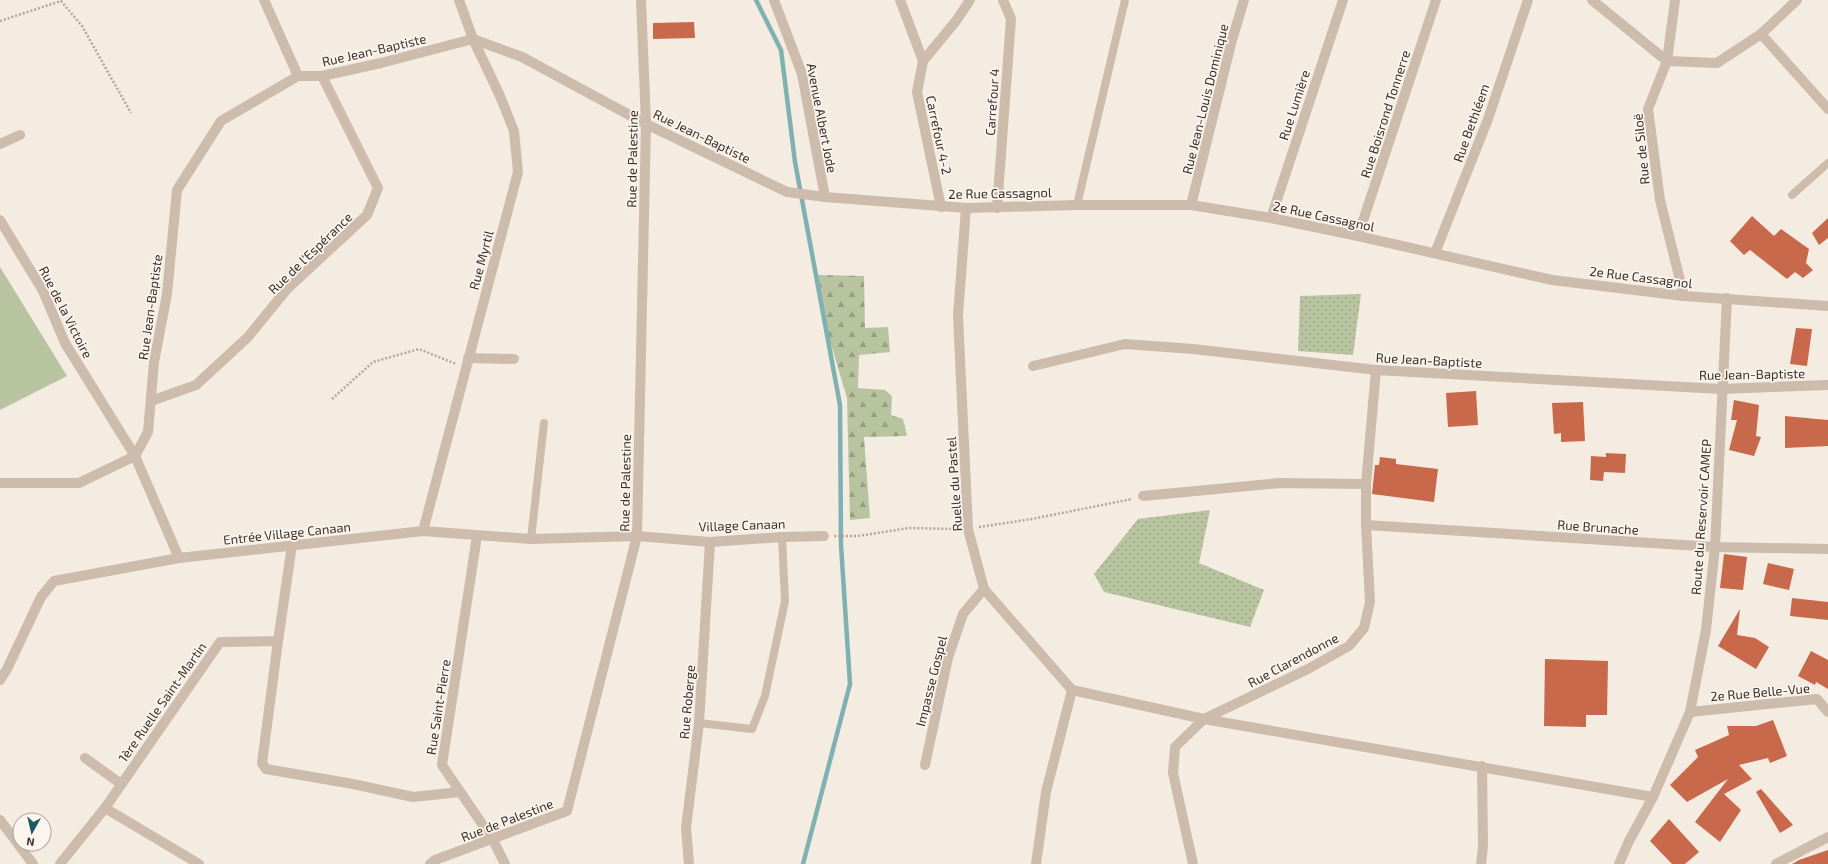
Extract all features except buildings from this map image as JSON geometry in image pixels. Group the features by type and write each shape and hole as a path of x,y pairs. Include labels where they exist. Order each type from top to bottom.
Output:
{"street":[{"path":"264,0 298,76"},
{"name":"Rue Myrtil","path":"423,532 518,172 514,131 500,96 473,39 459,0"},
{"name":"Rue de Palestine","path":"430,864 435,860 493,840 567,811 637,536 646,124 641,0"},
{"name":"Avenue Albert Jode","path":"774,0 802,74 825,197"},
{"path":"900,0 923,61"},
{"path":"923,61 970,0"},
{"name":"Carrefour 4","path":"997,208 1011,19 1003,0"},
{"name":"Rue Jean-Louis Dominique","path":"1191,205 1232,40 1244,0"},
{"name":"Rue Lumière","path":"1270,218 1343,0"},
{"name":"Rue Boisrond Tonnerre","path":"1358,236 1436,0"},
{"name":"Rue Bethléem","path":"1435,253 1488,119 1528,0"},
{"path":"1592,0 1667,61 1717,63 1761,34 1797,0"},
{"name":"Rue de Siloë","path":"1674,0 1667,61 1648,109 1660,200 1684,296"},
{"path":"1761,34 1828,109"},
{"name":"Rue Jean-Baptiste","path":"135,456 148,432 154,362 166,294 177,190 221,121 298,76 322,76 381,63 473,39 522,57 646,124 787,192 811,196"},
{"name":"Carrefour 4-2","path":"923,61 917,92 941,207"},
{"name":"Rue de l'Espérance","path":"151,402 196,385 248,337 287,289 367,216 378,188 322,76"},
{"path":"0,144 20,135"},
{"name":"2e Rue Cassagnol","path":"811,196 966,208 1076,205 1191,205 1270,218 1358,236 1552,280 1684,296 1828,306"},
{"name":"Ruelle du Pastel","path":"966,208 958,316 968,529 984,589 1072,690"},
{"name":"Rue de la Victoire","path":"0,220 43,291 65,343 135,456 179,558"},
{"name":"Route du Reservoir CAMEP","path":"1619,864 1653,797 1690,712 1706,630 1715,547 1721,389 1727,298"},
{"name":"Rue Jean-Baptiste","path":"1033,366 1125,344 1193,349 1376,370 1721,389 1828,385"},
{"path":"467,363 514,359"},
{"name":"Rue Clarendonne","path":"1193,864 1173,772 1175,747 1204,719 1308,669 1349,646 1364,628 1370,602 1366,525 1366,484 1376,370"},
{"path":"0,483 79,483 135,456"},
{"path":"1143,496 1279,482 1366,484"},
{"name":"Rue Brunache","path":"1366,525 1715,547 1828,548"},
{"name":"Entrée Village Canaan","path":"0,680 7,669 41,597 54,581 179,558 423,532 531,539 637,536"},
{"name":"Rue Saint-Pierre","path":"477,536 442,765 493,840 505,864"},
{"name":"Village Canaan","path":"637,536 710,542 782,536 824,536"},
{"name":"Rue Roberge","path":"689,864 686,828 699,723 710,542"},
{"path":"292,545 262,763 266,768 413,797 460,792"},
{"name":"Impasse Gospel","path":"925,764 951,650 963,614 984,589"},
{"name":"1ère Ruelle Saint-Martin","path":"60,864 105,808 220,642 278,641"},
{"path":"1036,864 1046,792 1072,690 1204,719 1482,766 1653,797"},
{"name":"2e Rue Belle-Vue","path":"1690,712 1817,699 1828,712"},
{"path":"85,758 121,784"},
{"path":"1481,864 1483,846 1482,766"},
{"path":"105,808 199,864"},
{"path":"0,820 33,864"},
{"path":"1776,864 1828,837"}],"lane":[{"path":"1076,205 1126,0"},
{"path":"1792,195 1828,163"},
{"path":"531,539 544,423"},
{"path":"699,723 752,729 765,696 785,601 782,536"}],"path":[{"path":"0,22 61,1 82,26 131,113"},
{"path":"332,399 373,362 419,348 467,363"},
{"path":"824,536 858,536 909,528 968,529 1032,519 1143,496"}],"green space":[{"path":"0,267 67,376 0,410"},
{"path":"818,275 864,276 865,328 888,327 890,352 859,355 858,388 885,390 892,396 891,415 903,419 907,436 864,437 870,518 850,520 847,398 827,331"},
{"path":"1361,294 1353,355 1298,351 1300,296"},
{"path":"1210,510 1199,563 1264,590 1250,627 1104,592 1094,574 1138,519"}],"waterway":[{"path":"756,0 781,50 795,162 840,405 841,545 850,684 803,864"}]}
